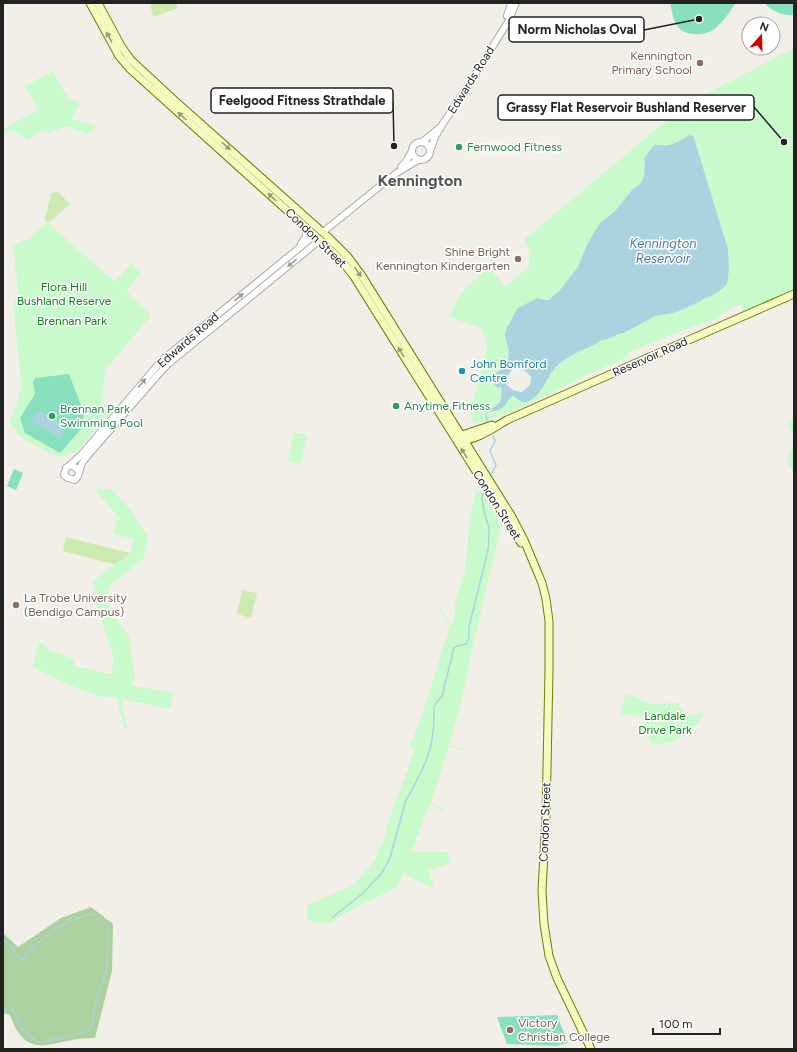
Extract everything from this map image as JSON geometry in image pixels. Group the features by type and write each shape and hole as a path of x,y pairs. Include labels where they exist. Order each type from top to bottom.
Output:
{"main road":[{"name":"Condon Street","path":"90,3 124,63 250,168 323,232 343,252 355,266 425,384"},
{"name":"Condon Street","path":"98,3 130,60 261,187 341,260 353,275 460,438 537,570 546,599 549,621 546,817 542,891 545,931 549,956 557,978 591,1049"},
{"path":"250,168 261,182 261,187"},
{"name":"Edwards Road","path":"317,237 323,232"},
{"name":"Reservoir Road","path":"460,438 507,420 794,294"},
{"name":"Condon Street","path":"545,931 558,969 596,1049"}],"street":[{"name":"Edwards Road","path":"500,34 512,3"},
{"name":"Edwards Road","path":"430,151 435,137 509,20 516,3"},
{"name":"Edwards Road","path":"422,142 442,125"},
{"path":"422,142 428,146 430,151 427,158 423,160 418,160 412,151 416,144 422,142"},
{"name":"Edwards Road","path":"395,174 407,160 412,151"},
{"name":"Edwards Road","path":"323,232 395,174 418,160"},
{"path":"298,249 305,238 306,227"},
{"name":"Edwards Road","path":"70,465 82,454 159,364 298,249 317,237"},
{"name":"Edwards Road","path":"79,472 82,463 89,454 164,368 317,237"},
{"path":"70,465 76,468 79,472 75,480 65,476 65,470 70,465"}],"green space":[{"path":"150,3 176,3 178,8 153,17"},
{"path":"670,3 735,3 726,18 716,28 709,32 695,34 685,32 676,25"},
{"path":"764,3 794,3 794,15 785,15 770,8"},
{"path":"794,48 794,291 743,313 740,304 726,311 714,320 691,327 630,352 626,358 580,378 554,392 508,413 475,424 471,417 470,402 474,399 487,348 486,338 481,328 450,317 461,295 471,283 486,270 492,271 505,287 529,267 530,250 525,244 526,238 685,105","holes":["690,135 694,138 728,249 729,269 722,289 684,309 673,313 655,316 624,333 602,340 563,360 529,401 520,402 513,396 509,398 498,410 486,415 485,412 498,403 502,394 500,387 496,387 492,377 499,371 508,359 509,351 505,336 506,330 518,308 536,298 549,300 560,290 579,266 584,251 599,224 616,210 632,190 640,184 644,177 645,157 654,145 669,145"]},
{"path":"53,71 66,95 80,104 71,119 96,126 87,134 67,126 48,133 47,130 28,140 13,131 3,130 38,110 25,86"},
{"path":"58,192 70,204 48,223 45,220 51,193"},
{"name":"Brennan Park","path":"47,222 115,282 131,263 141,273 126,291 151,315 106,369 101,404 114,408 77,451 62,457 49,453 25,440 10,424 22,387 15,326 14,304 15,300 19,298 13,246 29,238"},
{"name":"Brennan Park Swimming Pool","path":"69,374 84,413 82,428 60,453 25,433 20,418 35,394 33,382 35,378"},
{"path":"794,419 794,439 787,422"},
{"path":"294,432 307,435 301,464 288,461"},
{"path":"794,442 794,475 787,459"},
{"path":"14,469 23,473 16,490 7,486"},
{"path":"94,488 113,490 132,512 148,537 143,559 108,587 110,611 129,636 135,679 131,685 173,693 170,709 121,699 127,728 124,728 117,698 101,697 69,685 33,667 39,641 51,651 75,659 73,666 111,674 114,659 97,605 93,581 130,553 134,539 113,534 117,519 121,520"},
{"path":"476,490 484,493 501,526 460,707 449,745 465,749 465,751 449,746 431,803 444,810 443,811 430,804 411,852 447,852 451,862 428,871 434,889 403,873 397,887 351,910 335,920 328,923 311,921 307,918 307,905 354,885 377,856 379,846 382,846 391,815 415,749 410,747 427,700 450,625 438,609 439,608 451,624 453,624 456,600 465,571 470,516"},
{"path":"66,537 130,553 116,565 63,551"},
{"path":"242,590 257,593 251,618 237,614"},
{"name":"Landale Drive Park","path":"626,694 650,704 679,703 685,717 706,711 690,731 684,736 670,742 651,744 642,716 620,714"},
{"path":"91,907 113,924 112,971 95,1038 77,1039 40,1046 34,1045 23,1038 17,1030 10,1015 3,1013 3,933 18,947 61,918"},
{"path":"557,1015 568,1043 556,1046 507,1044 497,1017"}],"water":[{"name":"Kennington Reservoir","path":"690,135 694,138 728,249 729,269 727,284 716,293 684,309 673,313 655,316 624,333 602,340 565,359 552,372 541,391 529,401 520,401 513,396 502,408 485,415 487,410 496,406 501,400 501,387 499,388 495,386 493,378 494,374 499,371 508,359 509,351 505,336 506,330 518,308 537,298 549,300 560,290 578,267 587,245 599,224 616,210 632,190 640,184 644,177 645,157 654,145 671,144","holes":["514,367 524,370 531,377 530,385 522,392 511,389 504,380"]},
{"path":"37,410 66,427 60,438 32,422 30,423"}],"waterway":[{"path":"486,415 487,421"},
{"path":"491,475 496,465 490,451 495,441 493,436"},
{"path":"333,917 363,893 382,873 390,858 406,800 428,756 434,728 434,707 442,696 454,648 466,644 469,638 469,627 488,550 489,528 482,499 483,493"},
{"path":"3,940 12,947 18,957 22,959 38,943 63,924 92,914 108,927 107,969 94,1011 92,1025 88,1031 85,1033 39,1042 31,1037 21,1027 12,1009 3,1010"}],"place":[{"name":"Norm Nicholas Oval","path":"699,19"},
{"name":"Kennington Primary School","path":"700,63"},
{"name":"Grassy Flat Reservoir Bushland Reserver","path":"784,142"},
{"name":"Feelgood Fitness Strathdale","path":"394,146"},
{"name":"Fernwood Fitness","path":"459,147"},
{"name":"Shine Bright Kennington Kindergarten","path":"518,259"},
{"name":"John Bomford Centre","path":"462,371"},
{"name":"Anytime Fitness","path":"396,406"},
{"name":"Brennan Park Swimming Pool","path":"52,416"},
{"name":"La Trobe University (Bendigo Campus)","path":"16,605"},
{"name":"Victory Christian College","path":"510,1030"}],"district":[{"name":"Kennington","path":"420,180"}],"park label":[{"name":"Flora Hill Bushland Reserve","path":"64,294"}]}
